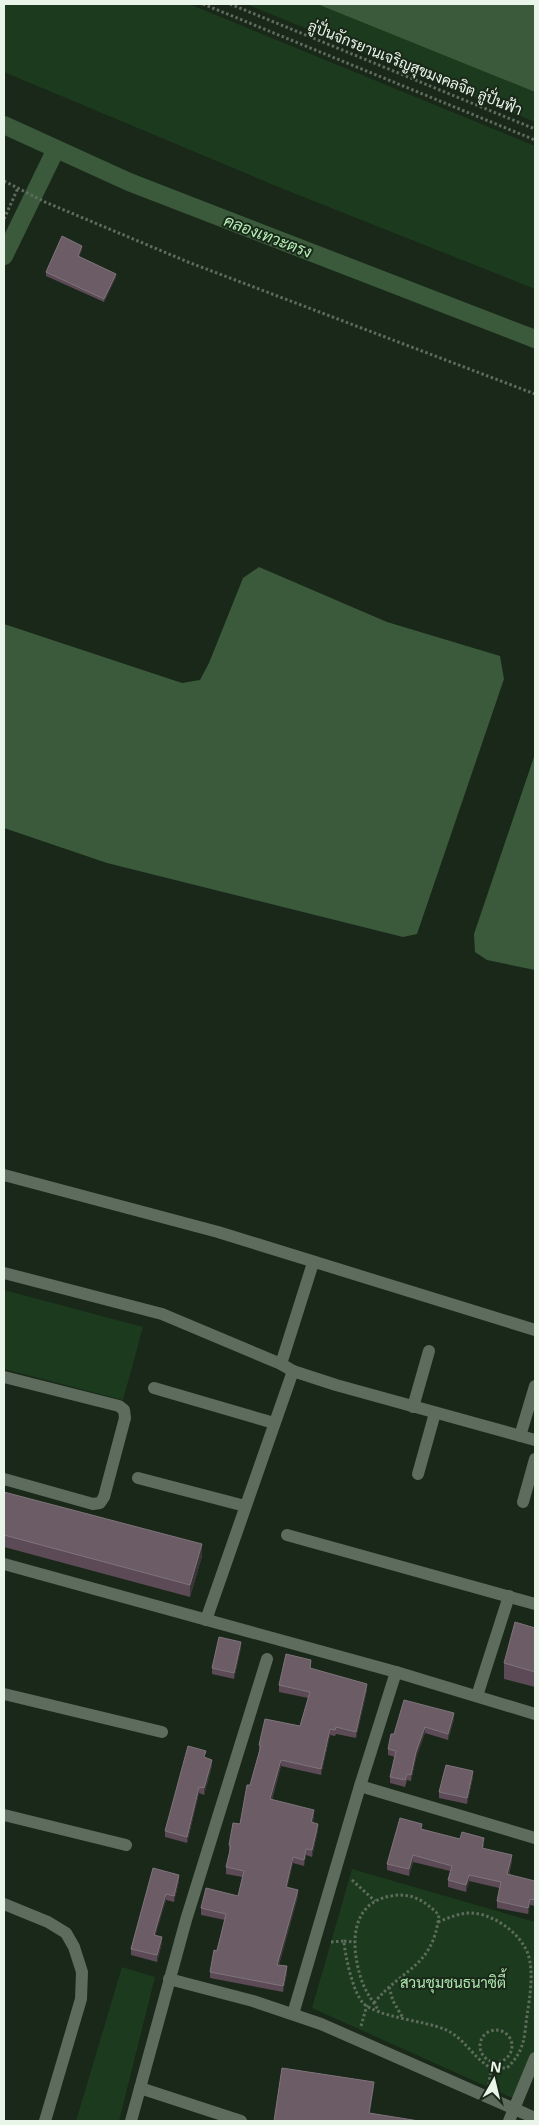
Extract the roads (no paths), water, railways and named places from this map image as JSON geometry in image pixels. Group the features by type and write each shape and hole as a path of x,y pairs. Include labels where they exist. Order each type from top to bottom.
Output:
{"street":[{"path":"4,1175 218,1232 313,1263 535,1330"},
{"path":"281,1364 313,1263"},
{"path":"4,1273 162,1314 281,1364 293,1371 336,1385 535,1440"},
{"path":"414,1407 429,1350"},
{"path":"206,1620 293,1371"},
{"path":"4,1377 119,1406 124,1410 125,1418 104,1497 100,1503 93,1504 4,1478"},
{"path":"520,1436 535,1386"},
{"path":"154,1388 274,1423"},
{"path":"418,1474 435,1413"},
{"path":"523,1502 535,1459"},
{"path":"138,1478 245,1506"},
{"path":"287,1535 535,1604"},
{"path":"4,1564 396,1672 535,1714"},
{"path":"477,1696 509,1596"},
{"path":"131,2121 169,1979 266,1659"},
{"path":"294,2014 360,1786 396,1672"},
{"path":"4,1694 162,1732"},
{"path":"360,1786 535,1838"},
{"path":"4,1815 126,1846"},
{"path":"4,1904 48,1922 66,1933 74,1947 82,1972 81,1999 45,2121"},
{"path":"169,1979 253,2001 321,2024 515,2108 531,2118"},
{"path":"509,2121 535,2058"},
{"path":"140,2088 241,2121"}],"waterway":[{"name":"คลองเทวะตรง","path":"4,125 129,182 535,339"},
{"path":"4,256 56,149"}],"park label":[{"name":"สวนชุมชนธนาซิตี้","path":"453,1983"}]}
